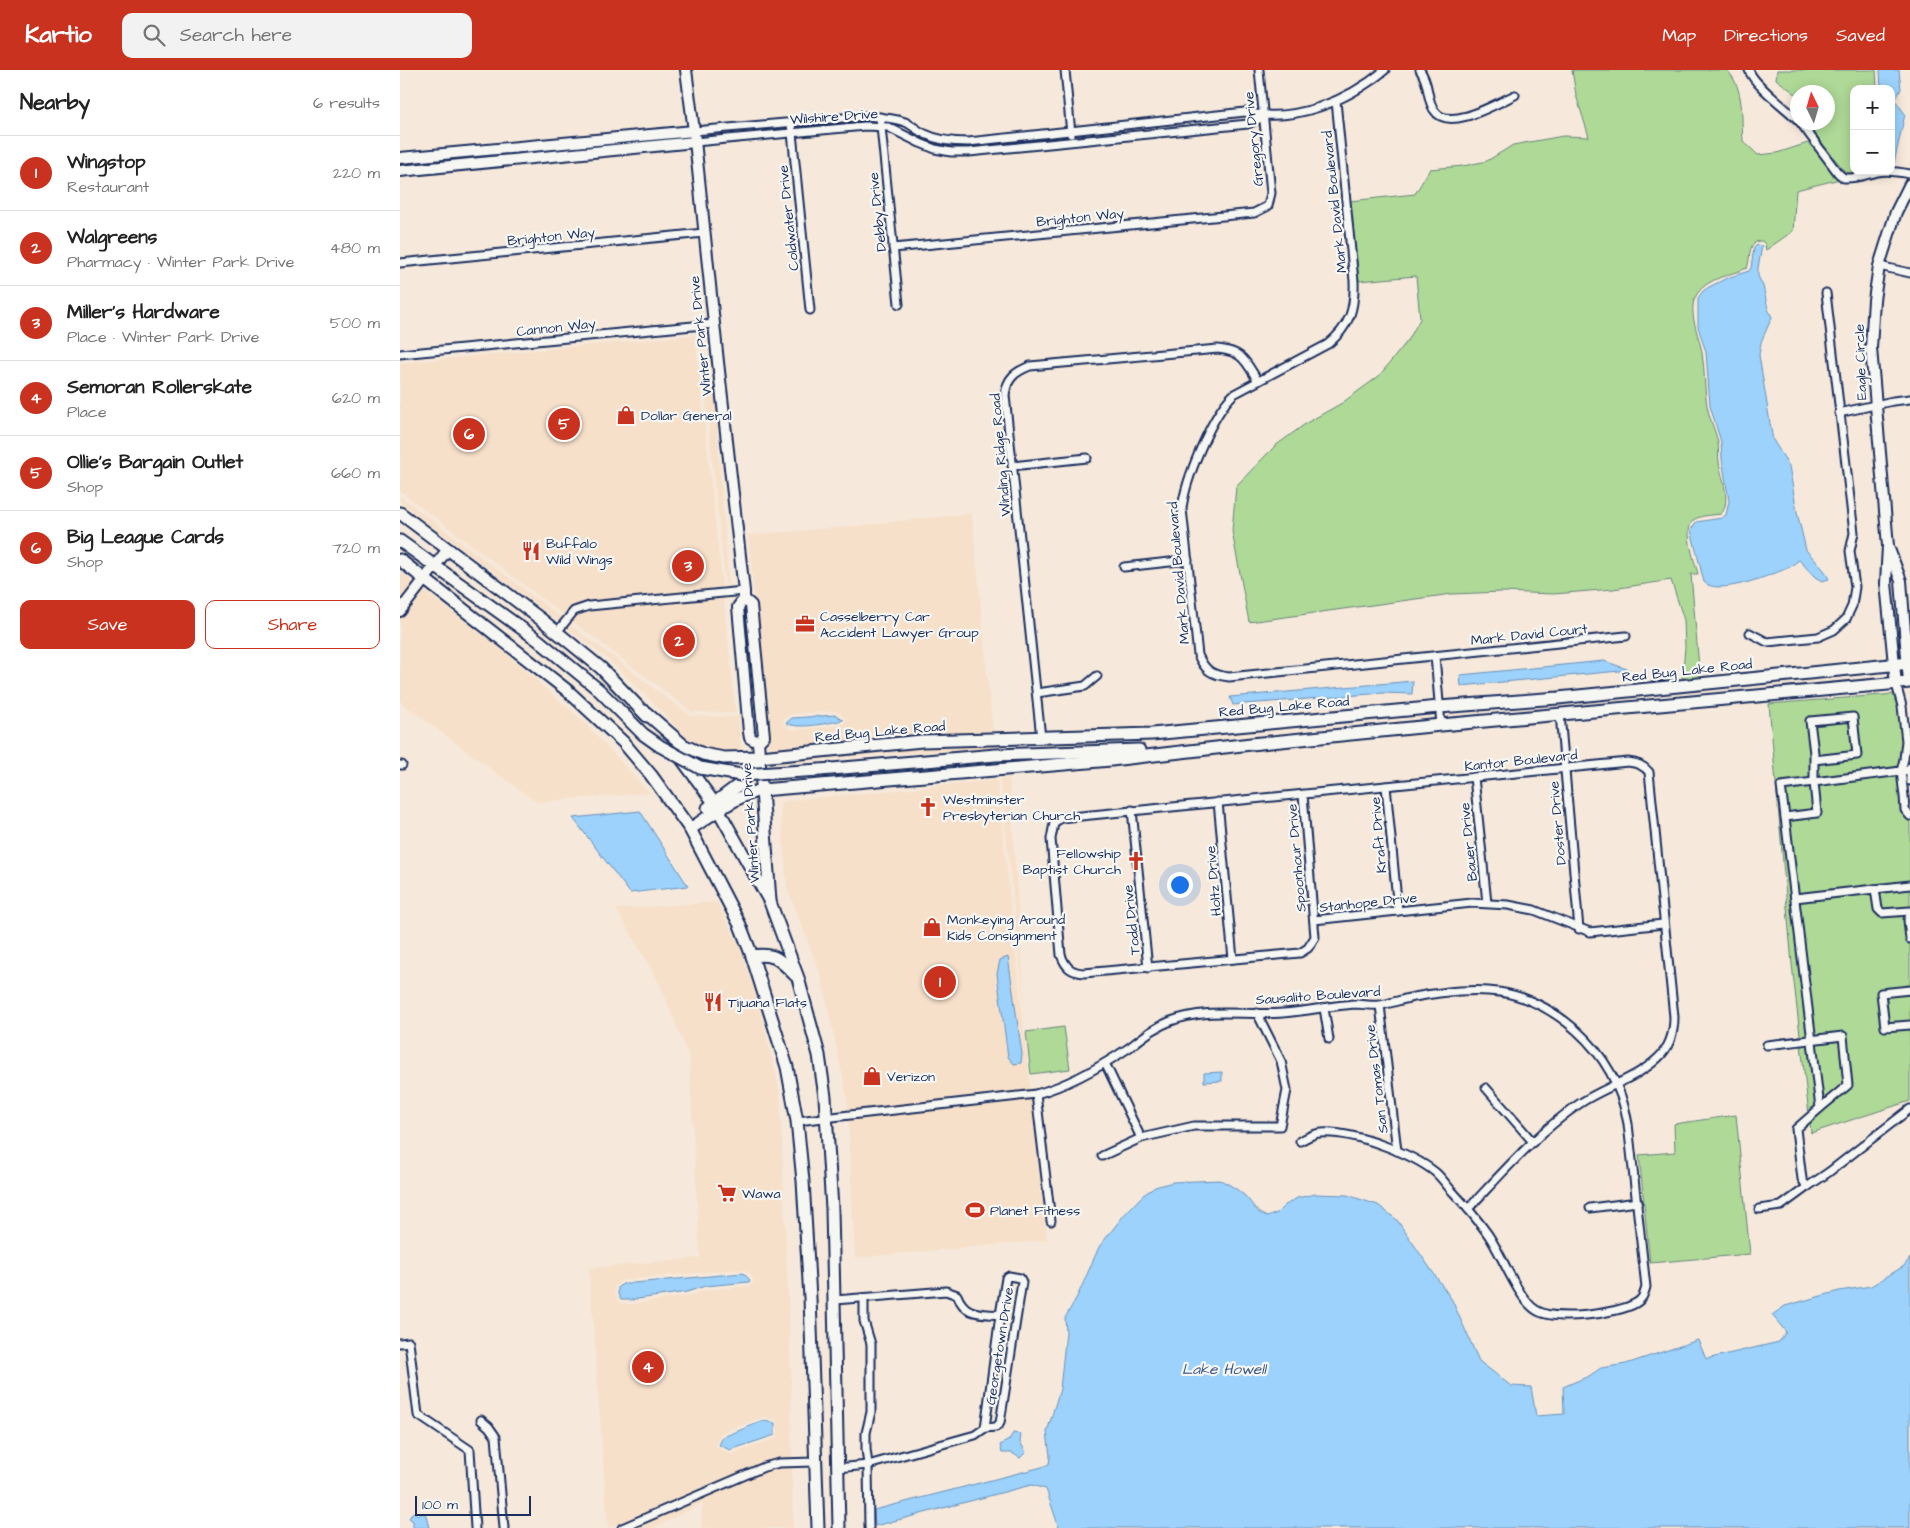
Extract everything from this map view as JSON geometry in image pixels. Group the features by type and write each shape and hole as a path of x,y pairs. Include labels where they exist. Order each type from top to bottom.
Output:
{"main road":[{"path":"400,513 602,668 644,712 693,773 716,807 770,902 798,978 819,1055 826,1097 836,1300 839,1528"},
{"path":"400,541 538,640 599,690 643,734 660,746 700,768 742,775 987,756 1251,744"},
{"path":"400,560 568,691 629,749 651,774 688,826 722,887 752,956 787,1067 797,1121 803,1181 810,1298 818,1528"},
{"name":"Red Bug Lake Road","path":"644,712 683,745 704,754 724,758 760,757 922,741 1152,734 1662,688 1908,663"},
{"path":"716,807 748,793 762,790 1111,760 1251,744 1560,714 1910,684"},
{"path":"1560,714 1576,702 1652,694 1662,688"},
{"path":"688,826 716,807 740,784 760,757"},
{"name":"Winter Park Drive","path":"762,790 770,902"},
{"path":"752,956 768,954 779,960 798,978"}],"street":[{"name":"Winter Park Drive","path":"686,70 744,595 738,607 743,673 750,738 758,742 762,790"},
{"path":"1065,70 1072,141"},
{"name":"Gregory Drive","path":"1258,70 1271,193 1268,206"},
{"name":"Wilshire Drive","path":"400,158 865,116 889,117 908,123 924,134 952,142 1245,112 1263,116 1294,114 1336,100 1355,91 1385,70"},
{"path":"1420,70 1426,80 1434,110 1441,117 1451,120 1461,118 1515,95"},
{"path":"1749,70 1751,77 1790,113"},
{"name":"Mark David Boulevard","path":"1336,100 1354,281 1354,297 1351,312 1340,334 1328,344 1234,394 1224,403 1216,416 1184,493 1182,509 1198,655 1207,671 1229,677 1434,656"},
{"name":"Wilshire Drive","path":"400,172 865,126 888,127 920,143 951,152 1248,124 1263,116"},
{"name":"Debby Drive","path":"880,117 899,304"},
{"name":"Coldwater Drive","path":"791,123 810,310"},
{"path":"1806,130 1844,178 1864,177 1877,172 1910,174"},
{"path":"584,140 586,153"},
{"path":"418,156 420,170"},
{"name":"Eagle Circle","path":"1896,684 1886,583 1888,546 1871,366 1872,322 1880,266 1896,212 1910,184"},
{"name":"Brighton Way","path":"893,248 1254,213 1268,206"},
{"name":"Brighton Way","path":"400,263 704,233"},
{"path":"1880,266 1910,273"},
{"path":"1750,633 1767,642 1818,637 1834,630 1846,619 1852,606 1855,587 1850,551 1854,533 1826,293"},
{"name":"Cannon Way","path":"400,354 714,324"},
{"name":"Winding Ridge Road","path":"1041,738 1005,395 1007,384 1012,376 1030,366 1218,349 1238,354 1246,361 1258,381"},
{"path":"1839,413 1875,404 1910,399"},
{"path":"1012,466 1087,458"},
{"name":"Eagle Circle","path":"1888,546 1901,581 1910,684"},
{"path":"400,611 448,549"},
{"path":"1124,567 1188,560"},
{"path":"557,632 574,611 589,606 744,595"},
{"name":"Mark David Court","path":"1434,656 1626,636"},
{"path":"1434,656 1441,725"},
{"path":"1037,694 1085,686 1097,676"},
{"path":"1896,684 1902,706 1906,741 1904,759 1910,781"},
{"name":"Doster Drive","path":"1560,714 1579,928"},
{"path":"1785,817 1817,813 1810,721 1853,717 1857,755 1814,760"},
{"name":"Kantor Boulevard","path":"1068,969 1062,955 1051,839 1054,823 1061,818 1071,815 1303,795 1628,762 1644,766 1649,772 1674,1017 1671,1038 1660,1058 1581,1103 1561,1117 1533,1142 1468,1209"},
{"path":"1820,1108 1781,786 1907,769"},
{"path":"1907,769 1905,810 1910,816"},
{"name":"Bauer Drive","path":"1474,777 1488,904"},
{"name":"Kraft Drive","path":"1386,786 1398,911"},
{"name":"Spoonhour Drive","path":"1303,795 1314,920"},
{"name":"Holtz Drive","path":"1218,802 1233,959"},
{"name":"Todd Drive","path":"1132,810 1148,968"},
{"path":"1795,898 1910,885"},
{"path":"1875,889 1878,909 1882,913 1910,913 1908,920 1910,939"},
{"name":"Stanhope Drive","path":"1068,969 1084,973 1300,953 1312,944 1315,937 1314,920 1472,903 1508,905 1534,910 1590,932 1664,924"},
{"name":"Sausalito Boulevard","path":"797,1121 1036,1094 1054,1089 1105,1063 1147,1033 1170,1021 1191,1014 1214,1012 1283,1013 1356,1004 1380,1005 1413,997 1469,990 1513,994 1534,1001 1572,1027 1591,1043 1605,1062 1625,1103 1638,1202 1646,1287 1642,1298 1636,1303 1616,1310 1598,1313 1559,1316 1545,1314 1536,1310 1525,1299 1488,1234 1468,1209"},
{"path":"1910,990 1881,993 1885,1027 1910,1025"},
{"name":"San Tomas Drive","path":"1380,1005 1397,1151"},
{"path":"1324,1008 1329,1039"},
{"path":"1102,1156 1141,1138 1194,1126 1280,1126 1287,1090 1281,1061 1257,1013"},
{"path":"1768,1045 1842,1036 1848,1085 1796,1129 1802,1179 1808,1187"},
{"path":"1105,1063 1141,1138"},
{"path":"1486,1088 1533,1142"},
{"path":"1036,1094 1051,1220"},
{"path":"1759,1209 1781,1206 1829,1172 1910,1109"},
{"path":"1300,1141 1320,1133 1369,1141 1397,1151 1418,1161 1436,1173 1468,1209"},
{"path":"1590,1208 1638,1202"},
{"name":"Georgetown Drive","path":"838,1468 868,1465 975,1435 985,1428 996,1427 1000,1423 1022,1282 1020,1278 1009,1276 1006,1278 985,1428"},
{"name":"Georgetown Drive","path":"836,1300 946,1291 957,1295 961,1305 969,1311 1000,1315"},
{"path":"864,1298 864,1321 871,1344 871,1412 866,1433 869,1528"},
{"path":"400,1343 409,1342 418,1415 470,1450 474,1528"},
{"path":"481,1420 496,1436 504,1528"},
{"path":"622,1528 764,1467 779,1463 815,1462"}],"shaded area":[{"path":"695,335 736,713 692,712 400,491 400,363"},
{"path":"713,357 721,428 717,429 729,588 726,588 701,358"},
{"path":"400,496 562,618 559,622 400,502"},
{"path":"972,513 993,735 770,752 748,535 856,526","holes":["836,711 846,719 844,724 792,730 783,724 784,719 792,714"]},
{"path":"400,572 416,584 400,604"},
{"path":"422,589 488,638 584,722 650,793 536,802 400,702 400,618"},
{"path":"569,624 691,716 736,717 739,714 741,753 725,753 704,749 690,743 648,697 609,660 566,627"},
{"path":"993,744 994,749 877,754 771,764 771,761 922,746"},
{"path":"1009,778 1026,1017 1000,779"},
{"path":"997,780 1047,1240 855,1258 847,1097 821,976 787,888 780,804 783,801"},
{"path":"717,902 741,950 757,998 780,1092 791,1373 792,1458 762,1463 608,1528 589,1268 700,1258 689,1058 659,982 616,909","holes":["744,1270 750,1273 754,1282 749,1286 706,1290 687,1296 632,1304 620,1303 614,1293 615,1286 623,1280","763,1417 777,1420 778,1435 776,1438 731,1454 717,1447 716,1445 722,1433"]},
{"path":"792,1467 793,1528 701,1528 702,1503 654,1528 634,1528 765,1471"}],"green space":[{"path":"1572,70 1727,70 1737,86 1739,94 1743,141 1758,155 1777,153 1811,142 1840,179 1796,190 1793,231 1766,250 1765,244 1762,241 1754,243 1750,250 1747,268 1707,284 1701,289 1694,300 1693,315 1704,366 1707,406 1718,443 1719,462 1726,496 1726,502 1721,514 1697,518 1690,527 1690,543 1698,574 1691,574 1700,679 1682,681 1685,647 1684,620 1671,580 1613,589 1554,594 1502,592 1452,594 1249,622 1232,531 1236,486 1275,446 1308,422 1342,403 1379,376 1409,339 1420,319 1416,276 1359,281 1350,201 1415,194 1430,169 1463,166 1487,161 1513,145 1563,136 1589,137 1576,95"},
{"path":"1777,70 1876,70 1877,85 1850,85 1850,173 1846,173 1812,130 1835,130 1835,85 1790,85 1790,90 1776,79"},
{"path":"1895,694 1902,741 1901,758 1897,767 1901,810 1910,823 1910,1101 1811,1133 1792,964 1769,704"},
{"path":"1064,1027 1070,1069 1031,1074 1026,1032"},
{"path":"1736,1115 1750,1254 1650,1263 1639,1155 1675,1152 1674,1124"}],"water":[{"path":"1880,70 1899,70 1901,89 1895,100 1895,85 1881,85"},
{"path":"1895,100 1905,114 1895,159"},
{"path":"1757,245 1762,246 1758,276 1763,286 1768,309 1772,317 1761,342 1759,355 1773,440 1789,466 1806,550 1824,570 1829,579 1822,581 1815,577 1799,560 1790,567 1746,583 1733,586 1711,586 1704,582 1691,530 1696,522 1722,518 1726,515 1729,501 1721,442 1710,406 1706,352 1698,327 1698,298 1709,287 1727,278 1749,271 1754,248"},
{"path":"1604,661 1630,670 1461,686 1460,675"},
{"path":"1413,681 1412,694 1383,693 1233,705 1230,697"},
{"path":"836,715 843,720 806,726 786,723 792,718"},
{"path":"640,811 688,886 630,893 573,818"},
{"path":"1008,957 1022,1054 1021,1063 1014,1064 1008,1057 997,974 1000,960"},
{"path":"1222,1072 1222,1081 1204,1082 1204,1073"},
{"name":"Lake Howell","path":"1220,1180 1241,1193 1256,1210 1267,1217 1277,1213 1297,1198 1315,1194 1347,1195 1378,1205 1397,1220 1452,1300 1479,1361 1511,1386 1531,1387 1536,1416 1564,1414 1563,1387 1589,1376 1601,1368 1626,1364 1698,1340 1706,1359 1779,1342 1786,1332 1772,1315 1785,1306 1839,1291 1871,1286 1904,1266 1910,1258 1910,1528 1059,1528 1046,1489 1031,1485 875,1526 874,1510 1049,1464 1047,1432 1060,1389 1066,1332 1065,1318 1078,1295 1099,1247 1124,1215 1142,1196 1155,1187 1173,1182"},
{"path":"743,1273 750,1280 749,1282 705,1286 687,1292 631,1300 621,1300 618,1294 618,1287 623,1284"},
{"path":"763,1421 775,1423 775,1435 730,1450 719,1445 723,1437"},
{"path":"1013,1433 1021,1434 1020,1442 1026,1452 1020,1458 1012,1453 1002,1453 1000,1445 1009,1440"},
{"path":"413,1512 418,1515 423,1513 426,1515 429,1528 413,1528 413,1521 409,1518"}],"place":[{"name":"Dollar General","path":"626,415"},
{"name":"Ollie's Bargain Outlet","path":"564,424"},
{"name":"Big League Cards","path":"469,434"},
{"name":"Buffalo Wild Wings","path":"531,551"},
{"name":"Miller's Hardware","path":"688,566"},
{"name":"Casselberry Car Accident Lawyer Group","path":"805,624"},
{"name":"Walgreens","path":"679,641"},
{"name":"Westminster Presbyterian Church","path":"928,807"},
{"name":"Fellowship Baptist Church","path":"1136,861"},
{"name":"Monkeying Around Kids Consignment","path":"932,927"},
{"name":"Wingstop","path":"940,982"},
{"name":"Tijuana Flats","path":"713,1002"},
{"name":"Verizon","path":"872,1076"},
{"name":"Wawa","path":"727,1193"},
{"name":"Planet Fitness","path":"975,1210"},
{"name":"Semoran Rollerskate","path":"648,1367"}]}
